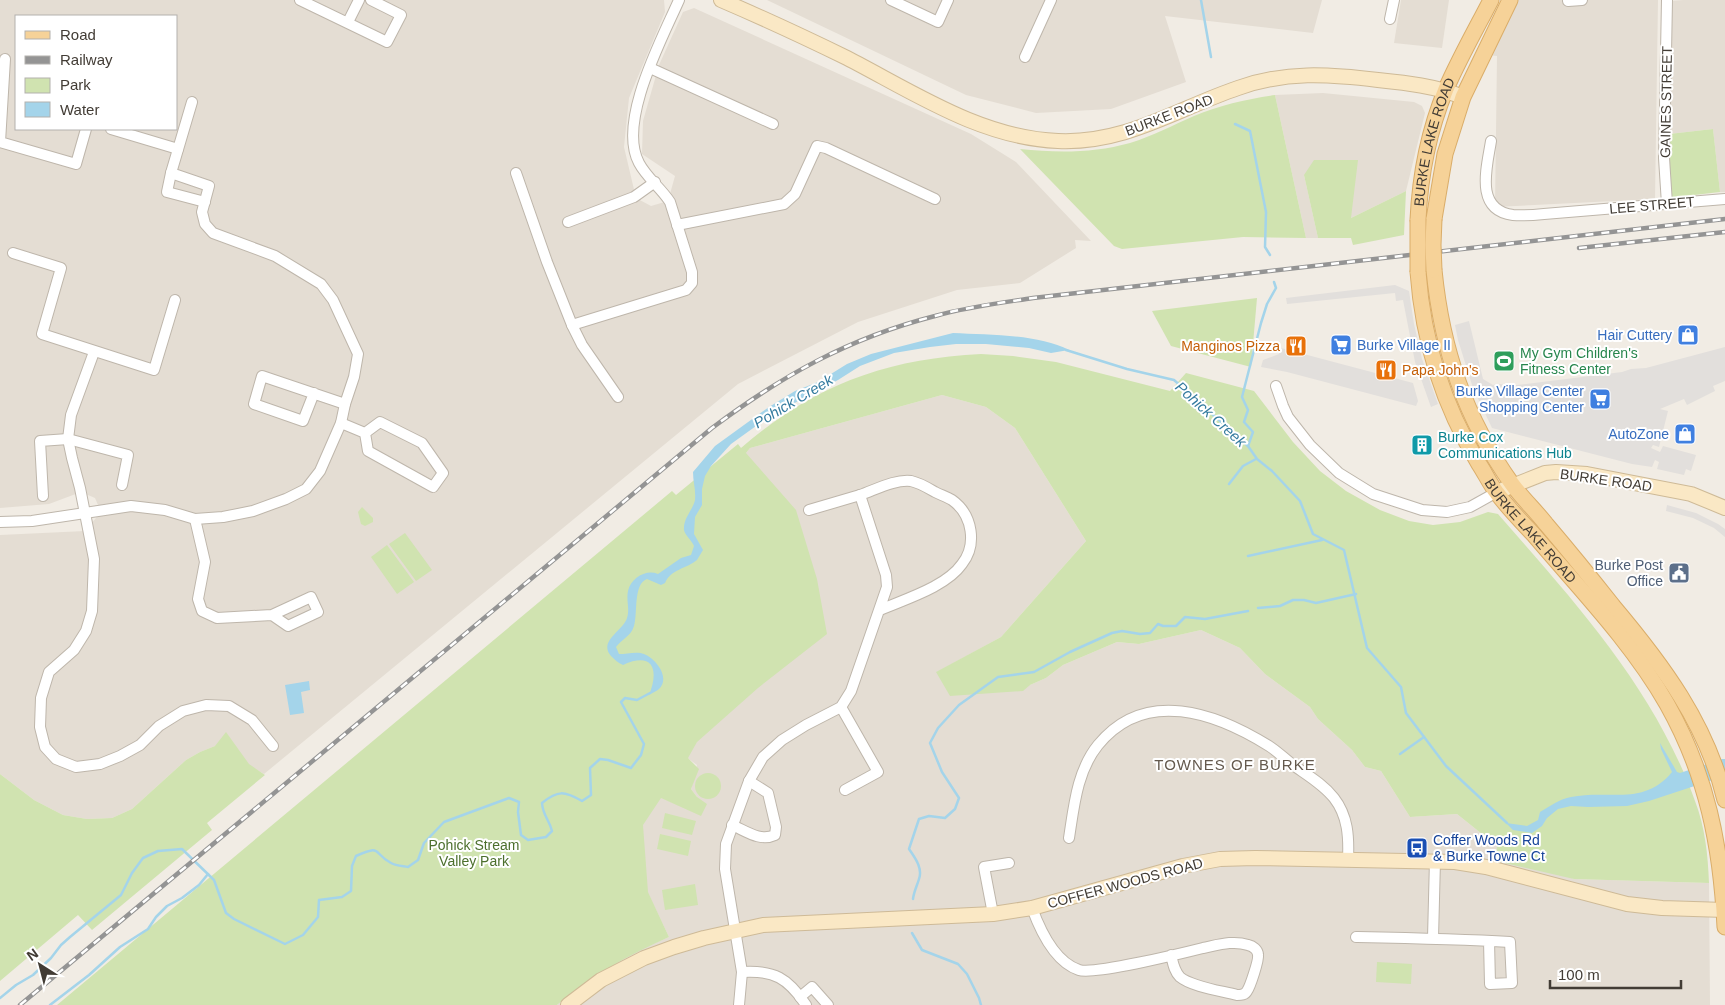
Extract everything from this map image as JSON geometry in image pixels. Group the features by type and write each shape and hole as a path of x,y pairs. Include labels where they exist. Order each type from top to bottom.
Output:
{"main road":[{"name":"BURKE LAKE ROAD","path":"1491,0 1446,90 1428,152 1421,187 1418,220 1418,272 1425,327 1433,360 1444,395 1464,439 1497,492 1619,636 1639,661 1667,704 1692,757 1705,791 1714,827 1725,910 1725,928"},
{"name":"BURKE LAKE ROAD","path":"1510,0 1463,96 1445,154 1434,219 1432,245 1437,297 1444,337 1460,388 1479,431 1512,485 1545,522 1657,660 1686,702 1709,751 1723,793"}],"street":[{"path":"348,22 359,0"},
{"path":"305,1 388,42 401,15 371,0"},
{"path":"572,325 686,290 692,283 692,272 670,202 639,163 633,136 640,93 679,0"},
{"name":"BURKE ROAD","path":"721,0 846,58 973,122 1000,132 1034,139 1079,141 1119,134 1149,125 1237,88 1285,76 1328,74 1424,85 1463,96"},
{"path":"891,0 938,22 948,0"},
{"path":"1025,57 1051,0"},
{"path":"1390,18 1394,0"},
{"path":"1568,1 1582,0"},
{"name":"GAINES STREET","path":"1666,204 1664,158 1667,0"},
{"path":"3,59 0,142 76,164 86,130"},
{"path":"650,68 773,124"},
{"path":"192,102 167,192 205,202"},
{"path":"114,130 178,149"},
{"name":"LEE STREET","path":"1491,141 1486,173 1486,188 1489,201 1498,210 1512,215 1537,215 1725,199"},
{"path":"677,225 784,204 795,194 817,146 826,148 935,199"},
{"path":"0,522 32,521 130,506 165,510 196,519 223,517 252,511 286,499 306,489 320,471 341,423 354,377 358,354 333,300 321,284 275,256 213,233 205,224 202,212 209,186 171,173"},
{"path":"516,173 547,262 572,325 582,345 618,397"},
{"path":"568,222 634,197 655,182"},
{"path":"13,252 60,268 42,334 154,370 175,300"},
{"path":"94,352 71,415 68,439 86,512 94,559 92,611 86,631 74,650 49,672 40,698 40,727 45,747 56,759 76,767 100,764 140,745 159,726 183,711 206,705 229,706 252,720 273,746"},
{"path":"314,394 303,421 254,404 262,376 345,404"},
{"name":"BURKE ROAD","path":"1276,386 1282,406 1288,417 1310,445 1339,473 1373,494 1422,510 1447,512 1470,507 1512,485 1545,473 1556,472 1587,474 1691,494 1724,507"},
{"path":"380,422 422,443 444,473 434,488 368,451 365,433 380,422"},
{"path":"341,423 365,433"},
{"path":"43,496 40,441 68,439 128,455 122,485"},
{"path":"809,510 901,481 911,481 922,485 952,500 962,510 969,522 971,536 969,553 962,565 940,583 880,610"},
{"path":"740,1005 742,972 724,869 726,844 749,781 757,765 775,745 806,725 841,707 851,691 887,587 886,575 860,495"},
{"path":"196,519 205,562 198,599 202,611 217,618 272,614"},
{"path":"841,707 878,772 845,790"},
{"path":"1069,838 1077,788 1098,745 1128,719 1157,712 1185,711 1222,722 1271,747 1323,787 1334,798 1347,825 1349,838 1348,859"},
{"path":"732,825 760,838 768,838 775,835 776,827 768,794 749,781"},
{"name":"COFFER WOODS ROAD","path":"568,1005 601,980 644,958 674,947 734,931 763,925 788,923 868,921 993,914 1032,908 1162,871 1201,862 1245,858 1435,860 1455,862 1486,867 1627,904 1725,910"},
{"path":"1433,938 1435,860"},
{"path":"993,914 984,867 1009,863"},
{"path":"1032,908 1038,926 1057,954 1080,971 1094,971 1232,942 1250,945 1256,949 1259,956 1248,990 1244,994 1237,995 1187,981 1179,976 1174,968 1171,955"},
{"path":"1356,937 1433,938 1510,942 1512,984 1490,984 1489,941"},
{"path":"742,972 758,971 779,976 803,1001 812,987 828,1005"}],"shaded area":[{"path":"0,0 664,0 665,12 629,98 624,147 636,198 651,206 668,201 675,176 642,154 643,121 659,65 683,12 694,8 971,134 1016,162 1091,241 1075,240 1076,248 1020,283 957,290 858,322 738,384 264,774 215,746 186,760 132,809 112,818 87,819 63,815 34,800 0,774 0,535 85,531 101,512 95,498 81,492 49,504 0,508"},
{"path":"767,0 1322,0 1313,33 1165,16 1186,82 1111,109 1036,113 966,95"},
{"path":"1401,0 1449,0 1442,48 1394,43"},
{"path":"1518,0 1658,0 1655,199 1495,207 1497,56 1488,55"},
{"path":"1725,0 1725,192 1720,192 1713,129 1669,134 1671,1"},
{"path":"1323,93 1414,102 1422,106 1425,113 1406,191 1351,218 1304,175 1318,238 1306,238 1275,95"},
{"path":"1395,285 1409,291 1422,359 1438,404 1431,407 1415,362 1403,300 1396,301 1395,293 1287,304 1286,298"},
{"path":"1469,321 1483,379 1493,385 1517,385 1622,372 1646,368 1725,347 1725,381 1713,386 1715,391 1687,405 1684,399 1660,409 1668,411 1659,447 1653,445 1651,448 1660,452 1663,446 1696,455 1691,471 1686,469 1684,475 1657,469 1659,462 1655,460 1652,467 1632,464 1492,428 1473,388 1458,340 1455,325"},
{"path":"1281,348 1413,383 1418,401 1416,406 1261,367 1263,360 1279,354"},
{"path":"942,395 986,407 1015,428 1086,541 1001,637 937,672 1030,685 1046,678 1063,665 1117,642 1139,644 1201,630 1240,648 1265,674 1310,707 1318,719 1352,750 1365,767 1381,771 1410,817 1457,814 1497,846 1574,879 1709,883 1710,1005 557,1005 605,969 636,951 669,937 639,874 632,785 701,815 697,797 691,789 697,765 666,742 725,479 750,448"},
{"path":"1667,505 1696,513 1718,524 1725,529 1725,537 1714,528 1693,518 1666,511"}],"green space":[{"path":"1275,95 1306,238 1243,237 1122,249 1114,246 1020,149 1076,151 1103,149 1147,137 1214,109"},
{"path":"1713,129 1720,192 1668,198 1669,134"},
{"path":"1314,160 1358,160 1351,218 1406,191 1404,235 1353,245 1351,238 1318,238 1304,175"},
{"path":"1257,298 1251,367 1171,346 1152,311"},
{"name":"Pohick Stream Valley Park","path":"981,354 1056,362 1170,391 1186,373 1254,391 1293,442 1320,471 1346,491 1380,510 1409,521 1433,525 1460,522 1488,512 1498,514 1610,648 1658,721 1678,760 1695,801 1705,841 1709,883 1574,879 1496,861 1497,846 1457,814 1410,817 1381,771 1365,767 1352,750 1318,719 1310,707 1265,674 1240,648 1201,630 1139,644 1117,642 1063,665 1046,678 1030,685 1023,691 950,696 936,672 1001,637 1086,541 1015,428 986,407 942,395 750,448 746,453 796,510 817,579 827,634 758,688 697,742 688,758 699,769 691,789 697,797 707,804 701,816 661,798 643,825 648,892 669,937 610,967 557,1005 57,1005 672,491 676,495 738,444 741,448 768,426 796,407 852,379 882,369 913,362"},
{"path":"362,507 373,518 373,522 365,526 361,524 358,512"},
{"path":"405,533 432,570 416,581 389,544"},
{"path":"387,545 414,582 397,594 371,557"},
{"path":"226,732 249,764 265,775 207,823 212,830 92,930 78,915 0,981 0,774 34,800 63,815 87,819 112,818 132,809 186,760 215,746"},
{"path":"708,773 717,777 721,786 717,795 708,799 699,795 695,786 699,777"},
{"path":"665,813 696,821 692,835 662,828"},
{"path":"660,834 691,841 688,856 657,849"},
{"path":"695,884 698,905 665,910 662,890"},
{"path":"1377,962 1412,964 1411,984 1376,982"}],"water":[{"path":"953,333 1028,338 1069,350 1051,353 1029,348 986,344 956,344 894,353 860,366 838,380 770,416 731,444 711,466 705,476 702,489 702,505 695,517 694,534 703,550 697,560 675,572 665,583 661,585 647,579 643,582 638,593 633,629 616,647 619,654 644,654 653,659 660,668 663,679 662,684 658,690 649,695 654,678 651,666 642,660 623,665 611,656 607,646 627,618 627,598 632,582 644,574 658,574 681,558 691,555 694,546 684,530 684,526 695,500 693,472 715,446 769,407 795,391 818,382 847,364 871,354"},
{"path":"309,681 310,690 301,692 304,713 290,715 285,685"},
{"path":"1660,743 1677,772 1680,773 1725,759 1725,776 1649,801 1627,806 1571,806 1558,809 1547,818 1542,826 1532,833 1513,830 1506,823 1527,826 1538,820 1540,812 1559,801 1571,797 1625,795 1649,790 1661,783 1672,772"}],"waterway":[{"path":"1201,0 1211,57"},
{"path":"1235,124 1250,131 1266,212 1265,247 1270,255"},
{"path":"1248,446 1253,432 1244,422 1248,410 1242,397 1261,323 1267,304 1276,288 1274,282"},
{"name":"Pohick Creek","path":"1066,350 1127,369 1174,380 1248,446 1257,459 1272,471 1300,501 1313,534 1344,550 1367,648 1401,687 1406,713 1446,766 1507,823"},
{"path":"1229,484 1243,466 1256,459"},
{"path":"1248,556 1322,540"},
{"path":"1258,608 1280,606 1293,600 1316,603 1356,594"},
{"path":"913,899 920,871 918,863 909,849 919,819 929,816 945,818 955,809 959,798 942,772 930,743 938,728 959,705 998,677 1034,672 1070,652 1112,633 1122,631 1140,634 1150,633 1158,624 1176,626 1185,617 1205,619 1248,611"},
{"name":"Pohick Creek","path":"0,998 16,985 33,975 51,958 61,945 121,895 132,873 143,858 158,851 182,849 214,880 226,913 234,919 285,944 303,935 318,917 319,900 342,897 351,891 352,866 356,856 364,852 377,851 393,864 408,867 418,860 424,843 444,822 509,798 519,802 518,812 521,835 528,840 546,837 552,831 542,803 552,796 561,793 582,801 591,795 590,768 600,759 631,768 641,755 644,744 621,702 625,698 637,700 650,693"},
{"path":"1400,754 1424,737"},
{"path":"50,1005 89,975 120,947 148,929 167,906 182,898 199,885 208,874"},
{"path":"912,933 922,950 958,964 967,974 981,1005"}],"railway":[{"path":"20,1005 712,428 791,375 845,347 874,335 935,316 1033,298 1725,219"},
{"path":"1579,248 1725,232"}],"place":[{"name":"Hair Cuttery","path":"1688,335"},
{"name":"Burke Village II","path":"1341,345"},
{"name":"Manginos Pizza","path":"1296,346"},
{"name":"My Gym Children's Fitness Center","path":"1504,361"},
{"name":"Papa John's","path":"1386,370"},
{"name":"Burke Village Center Shopping Center","path":"1600,399"},
{"name":"AutoZone","path":"1685,434"},
{"name":"Burke Cox Communications Hub","path":"1422,445"},
{"name":"Burke Post Office","path":"1679,573"},
{"name":"Coffer Woods Rd & Burke Towne Ct","path":"1417,848"}],"district":[{"name":"TOWNES OF BURKE","path":"1235,764"}]}
